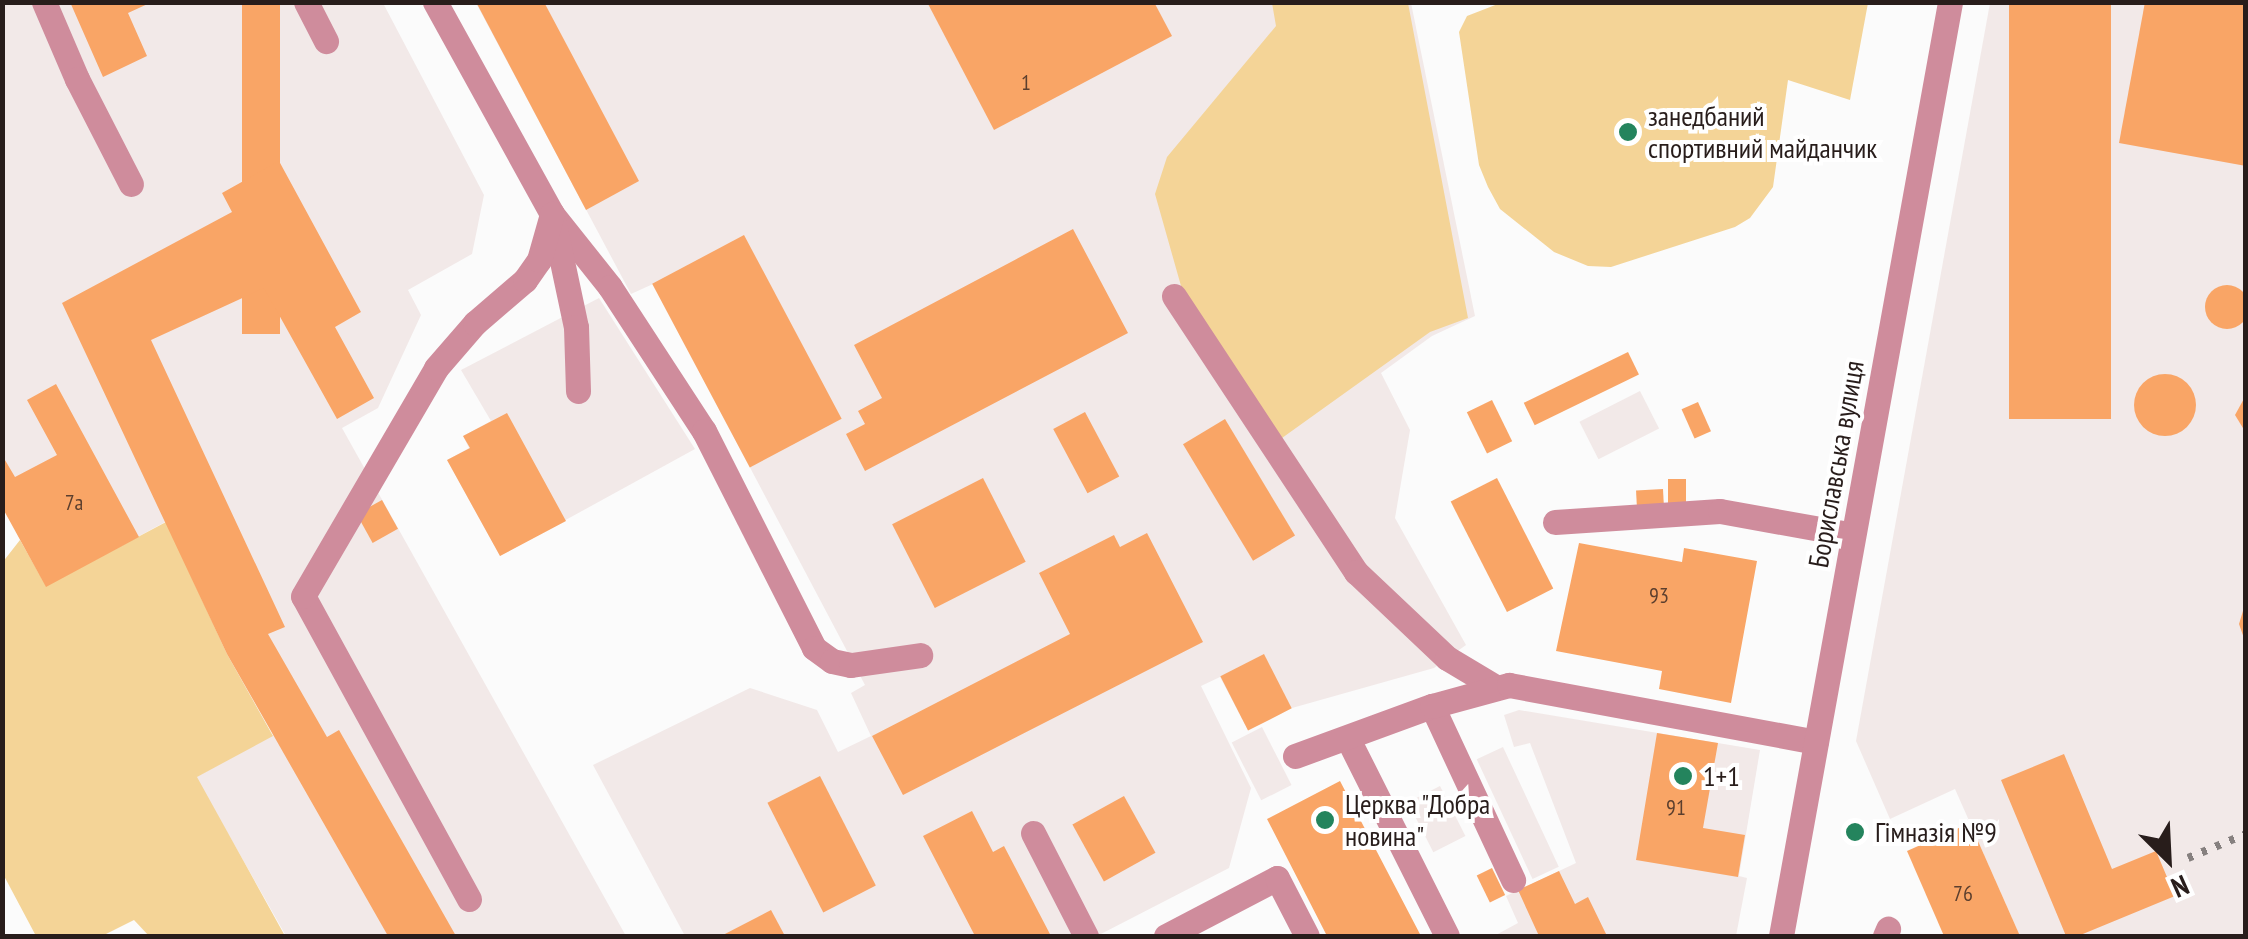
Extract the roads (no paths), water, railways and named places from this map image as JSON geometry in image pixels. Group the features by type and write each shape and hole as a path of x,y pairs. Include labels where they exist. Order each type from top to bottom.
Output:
{"street":[{"path":"44,2 77,79 131,184"},
{"path":"306,2 326,40"},
{"path":"435,2 552,214 610,287 704,431 814,648 832,661 851,666 920,655"},
{"name":"Бориславська вулиця","path":"1781,936 1950,2"},
{"path":"552,214 576,327 578,390"},
{"path":"470,899 304,596 436,368 474,323 525,280 539,260 552,214"},
{"path":"1174,296 1356,572 1448,658 1494,686 1816,742"},
{"path":"1556,522 1720,511 1853,535"},
{"path":"1295,756 1494,686"},
{"path":"1432,706 1514,880"},
{"path":"1348,739 1447,936"},
{"path":"1033,833 1086,936"},
{"path":"1166,936 1277,878 1307,936"}],"railway":[{"path":"2188,858 2246,834"}],"place":[{"name":"занедбаний спортивний майданчик","path":"1628,132"},
{"name":"1+1","path":"1683,776"},
{"name":"Церква \"Добра новина\"","path":"1325,820"},
{"name":"Гімназія №9","path":"1855,832"}]}
